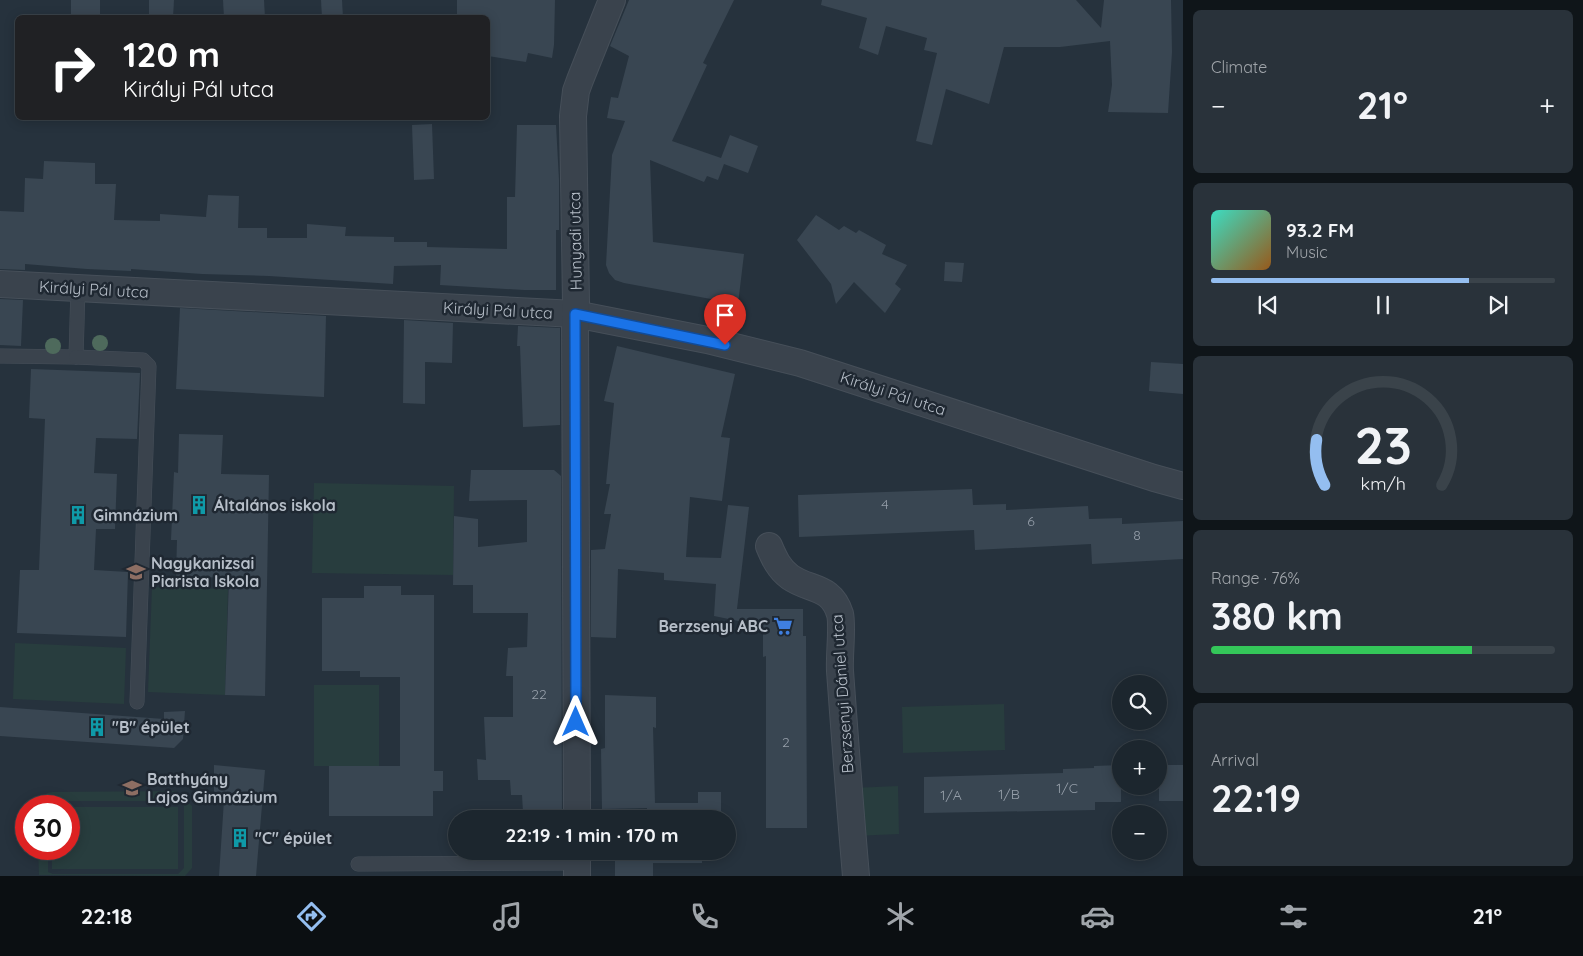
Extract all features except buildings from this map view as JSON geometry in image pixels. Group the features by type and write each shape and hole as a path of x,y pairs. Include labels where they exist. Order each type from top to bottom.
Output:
{"street":[{"name":"Hunyadi utca","path":"576,810 574,104 580,80 612,0"},
{"name":"Királyi Pál utca","path":"0,284 575,314 707,340 800,362 1183,486"},
{"name":"Berzsenyi Dániel utca","path":"769,546 779,567 788,576 821,590 833,599 840,615 840,665 856,876"}],"lane":[{"path":"76,356 78,288"},
{"path":"0,356 76,356 144,360 149,366 137,702"},
{"path":"358,864 577,864"}],"green space":[{"path":"314,483 454,486 453,575 312,573"},
{"path":"152,587 228,589 225,695 148,692"},
{"path":"15,643 126,648 124,704 13,699"},
{"path":"314,685 379,685 379,766 314,766"},
{"path":"1004,704 1005,750 903,753 902,707"},
{"path":"898,786 899,834 854,836 853,788"},
{"path":"176,791 192,806 192,868 185,876 39,875 38,860 48,860 48,872 53,874 178,874 184,868 184,806 178,801 80,801 80,795 44,795 52,792"},
{"path":"80,807 178,807 178,869 52,869 52,860 80,860"}],"place":[{"name":"Általános iskola","path":"199,505"},
{"name":"Gimnázium","path":"78,515"},
{"name":"Nagykanizsai Piarista Iskola","path":"136,572"},
{"name":"Berzsenyi ABC","path":"783,626"},
{"name":"\"B\" épület","path":"97,727"},
{"name":"Batthyány Lajos Gimnázium","path":"132,788"},
{"name":"\"C\" épület","path":"240,838"}],"route":[{"path":"576,722 575,314 725,345"}]}
